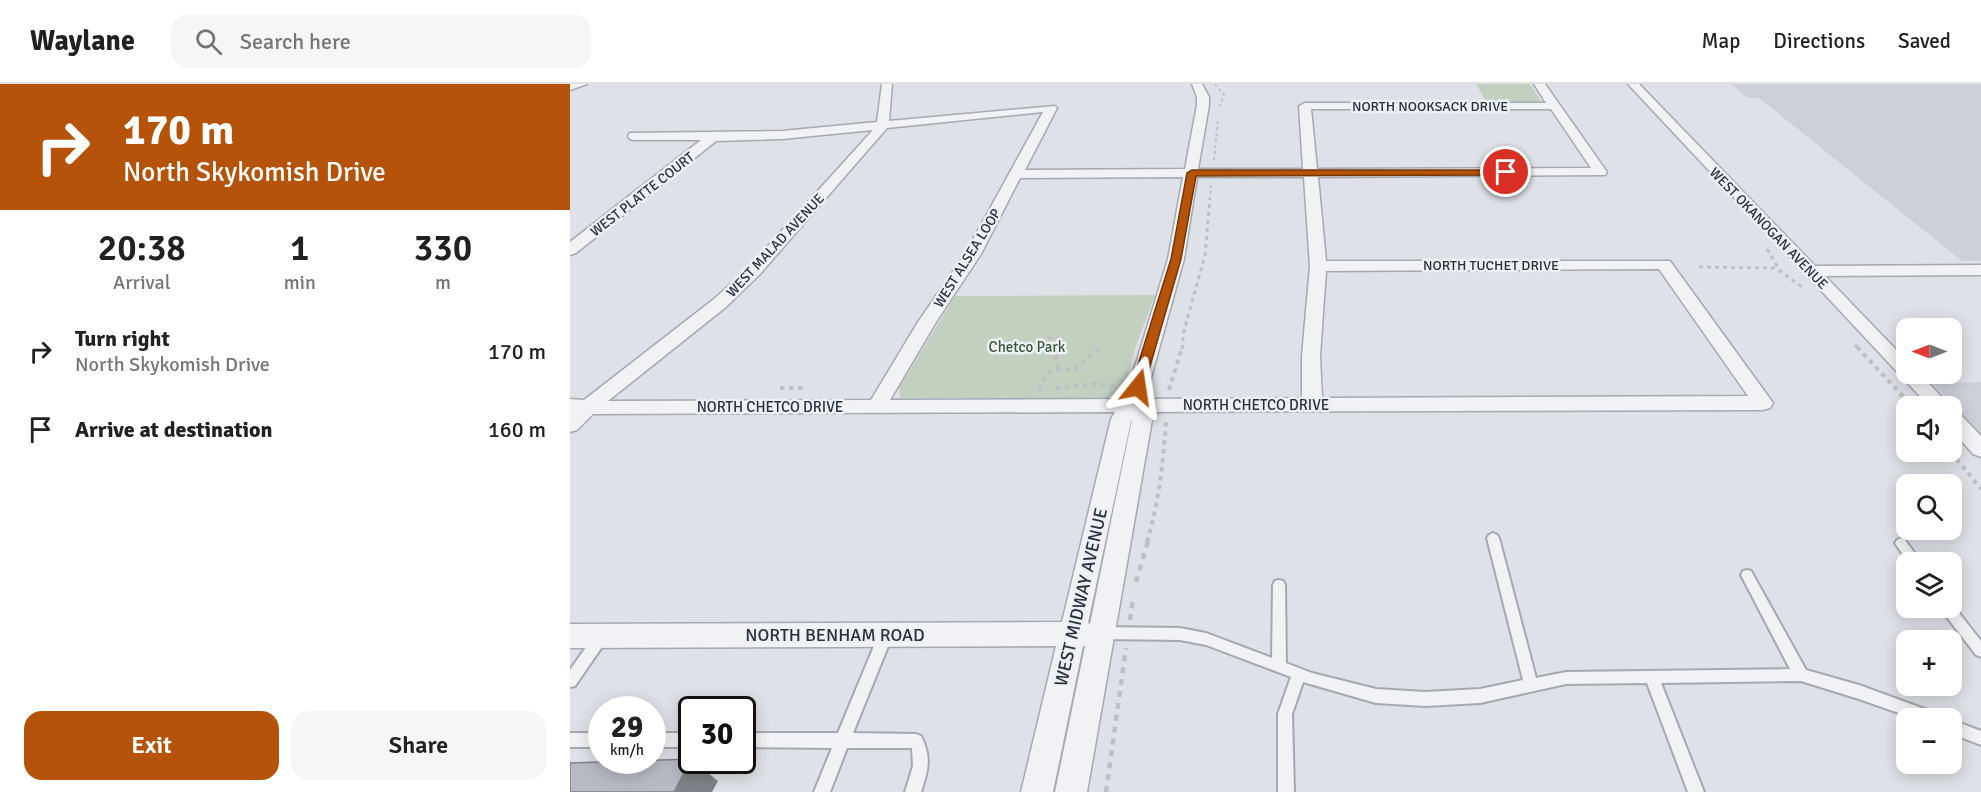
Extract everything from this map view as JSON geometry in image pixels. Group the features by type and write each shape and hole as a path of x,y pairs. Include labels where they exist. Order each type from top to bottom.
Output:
{"street":[{"path":"570,87 582,84"},
{"path":"634,136 782,135 882,127 887,84"},
{"name":"WEST MIDWAY AVENUE","path":"1037,792 1087,633 1142,420 1133,405 1176,259 1203,105 1203,97 1197,84"},
{"path":"1017,174 1600,172 1539,84"},
{"name":"WEST OKANOGAN AVENUE","path":"1633,84 1896,360"},
{"name":"NORTH NOOKSACK DRIVE","path":"1311,173 1305,106 1554,106"},
{"name":"WEST ALSEA LOOP","path":"877,406 927,322 973,254 1051,108 882,127"},
{"name":"WEST MALAD AVENUE","path":"570,425 578,407 720,303 754,271 882,127"},
{"name":"WEST PLATTE COURT","path":"570,250 713,137"},
{"path":"1311,173 1318,266 1311,356 1312,405"},
{"name":"NORTH TUCHET DRIVE","path":"1318,266 1664,264 1763,403"},
{"path":"1811,272 1981,270"},
{"name":"WEST OKANOGAN AVENUE","path":"1919,384 1931,396"},
{"name":"NORTH CHETCO DRIVE","path":"578,407 1763,403"},
{"path":"1962,429 1981,449"},
{"name":"WEST MIDWAY AVENUE","path":"1071,792 1087,633"},
{"name":"NORTH BENHAM ROAD","path":"570,636 1087,633"}],"lane":[{"path":"1492,538 1531,684"},
{"path":"1901,543 1908,552"},
{"path":"1747,575 1801,675"},
{"path":"1279,585 1279,665"},
{"path":"1956,618 1981,651"},
{"path":"1087,633 1180,634 1206,639 1299,674 1376,696 1425,699 1480,696 1566,678 1801,675 1903,708"},
{"path":"822,792 886,634"},
{"path":"570,681 601,636"},
{"path":"1286,792 1285,714 1299,674"},
{"path":"1651,676 1696,792"},
{"path":"1962,731 1981,738"},
{"path":"570,740 588,740"},
{"path":"756,740 916,741 923,751 923,763 913,792"}],"path":[{"path":"1106,792 1134,588 1157,509 1162,478 1169,387 1181,356 1184,331 1205,255 1212,173 1220,106 1224,95 1215,84"},
{"path":"1699,267 1778,268"},
{"path":"1058,354 1041,351 1039,343 1048,338 1062,338 1064,346 1055,360 1059,368"},
{"path":"1039,389 1048,374 1059,368 1077,368 1098,350"},
{"path":"1959,462 1981,489"}],"shaded area":[{"path":"1731,84 1981,84 1981,261 1962,261 1759,98 1748,98"},
{"path":"1981,382 1981,434 1962,414 1962,396 1944,396 1933,384"}],"green space":[{"path":"1476,84 1530,84 1541,101 1536,103 1487,103"},
{"name":"Chetco Park","path":"1155,295 1136,346 1124,388 1108,398 900,398 899,388 955,296"}],"building":[{"path":"678,759 678,774 683,774 674,792 570,792 570,763 588,762 588,774 666,774 666,760"}],"route":[{"path":"1138,387 1176,259 1192,173 1506,172"}]}
